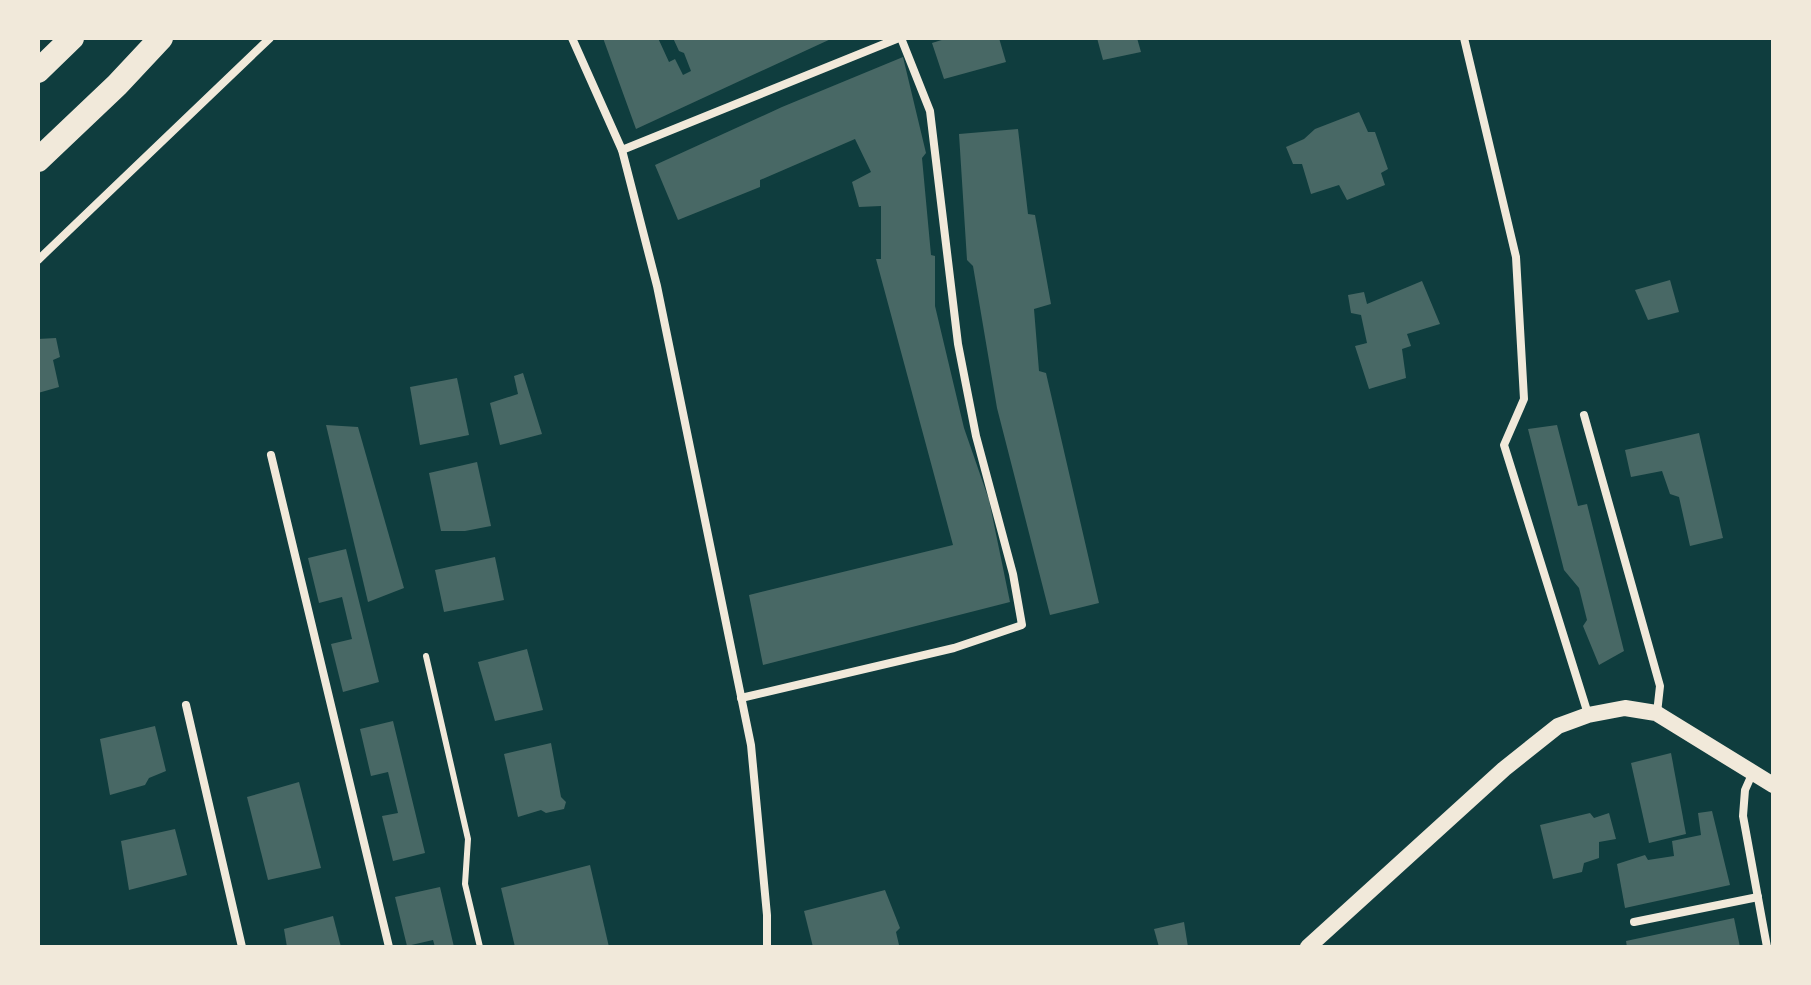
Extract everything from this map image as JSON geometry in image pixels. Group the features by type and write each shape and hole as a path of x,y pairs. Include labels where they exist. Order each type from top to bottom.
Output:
{"highway":[{"path":"38,71 72,38"},
{"path":"38,138 145,38"},
{"path":"38,160 161,38"}],"main road":[{"path":"1308,947 1504,769 1558,726 1588,715 1625,708 1656,713 1773,785"}],"street":[{"path":"38,260 270,38"},
{"path":"572,38 622,150 657,286 751,745 767,915 767,947"},
{"path":"622,150 900,38 930,111 958,344 976,436 1013,574 1022,625 954,648 741,698"},
{"path":"1464,38 1516,257 1524,399 1504,445 1588,715"},
{"path":"1584,415 1660,686 1656,713"},
{"path":"271,455 389,947"},
{"path":"186,705 242,947"},
{"path":"1753,771 1745,790 1743,816 1767,947"},
{"path":"1634,922 1758,897"}],"lane":[{"path":"426,656 468,839 465,884 480,947"}],"building":[{"path":"603,38 658,38 669,62 675,59 683,75 691,71 684,53 679,51 673,38 833,38 636,129"},
{"path":"948,38 999,38 1006,62 944,79 932,43"},
{"path":"1097,38 1137,38 1141,52 1103,60"},
{"path":"903,57 926,153 922,158 931,255 935,256 935,306 964,428 989,500 1010,602 763,665 749,595 953,545 876,259 881,259 881,206 859,207 852,182 871,172 855,139 760,180 760,187 678,220 655,165 782,107"},
{"path":"1359,112 1368,132 1375,132 1388,169 1381,173 1385,185 1347,200 1339,185 1311,194 1302,164 1293,164 1286,147 1304,139 1315,129"},
{"path":"1018,129 1028,214 1035,215 1051,304 1034,309 1039,371 1046,373 1099,603 1050,615 997,408 973,266 967,260 959,134"},
{"path":"1670,280 1679,312 1648,320 1635,290"},
{"path":"1422,281 1440,324 1407,334 1411,346 1402,349 1406,378 1369,389 1355,346 1367,343 1361,315 1351,313 1348,295 1364,292 1367,304"},
{"path":"56,338 60,357 53,360 59,387 38,393 38,339"},
{"path":"523,373 542,434 500,445 490,403 518,394 514,376"},
{"path":"457,378 469,435 420,445 410,387"},
{"path":"326,425 358,427 404,588 368,602"},
{"path":"1557,425 1578,506 1587,504 1624,651 1599,665 1583,626 1587,620 1579,588 1564,570 1528,429"},
{"path":"1699,433 1723,538 1690,546 1679,497 1670,494 1662,471 1631,477 1625,450"},
{"path":"477,462 491,526 441,531 429,473"},
{"path":"346,549 379,682 343,692 331,644 352,639 342,597 319,603 308,558"},
{"path":"495,557 504,600 444,612 435,570"},
{"path":"527,649 543,710 495,721 478,662"},
{"path":"393,721 425,853 393,861 382,816 398,813 388,772 371,776 360,729"},
{"path":"155,726 166,771 149,778 145,785 110,795 100,739"},
{"path":"551,743 561,797 566,802 564,809 546,813 541,810 518,817 504,754"},
{"path":"1671,753 1686,834 1649,843 1631,763"},
{"path":"299,782 321,868 268,880 247,797"},
{"path":"1712,811 1730,885 1625,908 1617,864 1645,855 1648,860 1674,856 1672,841 1701,835 1698,813"},
{"path":"1590,813 1594,818 1609,813 1616,839 1599,842 1599,858 1584,863 1582,872 1553,879 1540,825"},
{"path":"175,829 187,875 129,890 121,841"},
{"path":"590,865 609,947 515,947 501,888"},
{"path":"440,887 454,947 435,947 433,940 407,946 395,897"},
{"path":"885,890 900,928 896,932 899,945 813,947 804,911"},
{"path":"333,916 341,947 287,947 284,929"},
{"path":"1734,918 1740,947 1627,947 1626,941"},
{"path":"1184,922 1188,947 1159,947 1154,929"}]}
